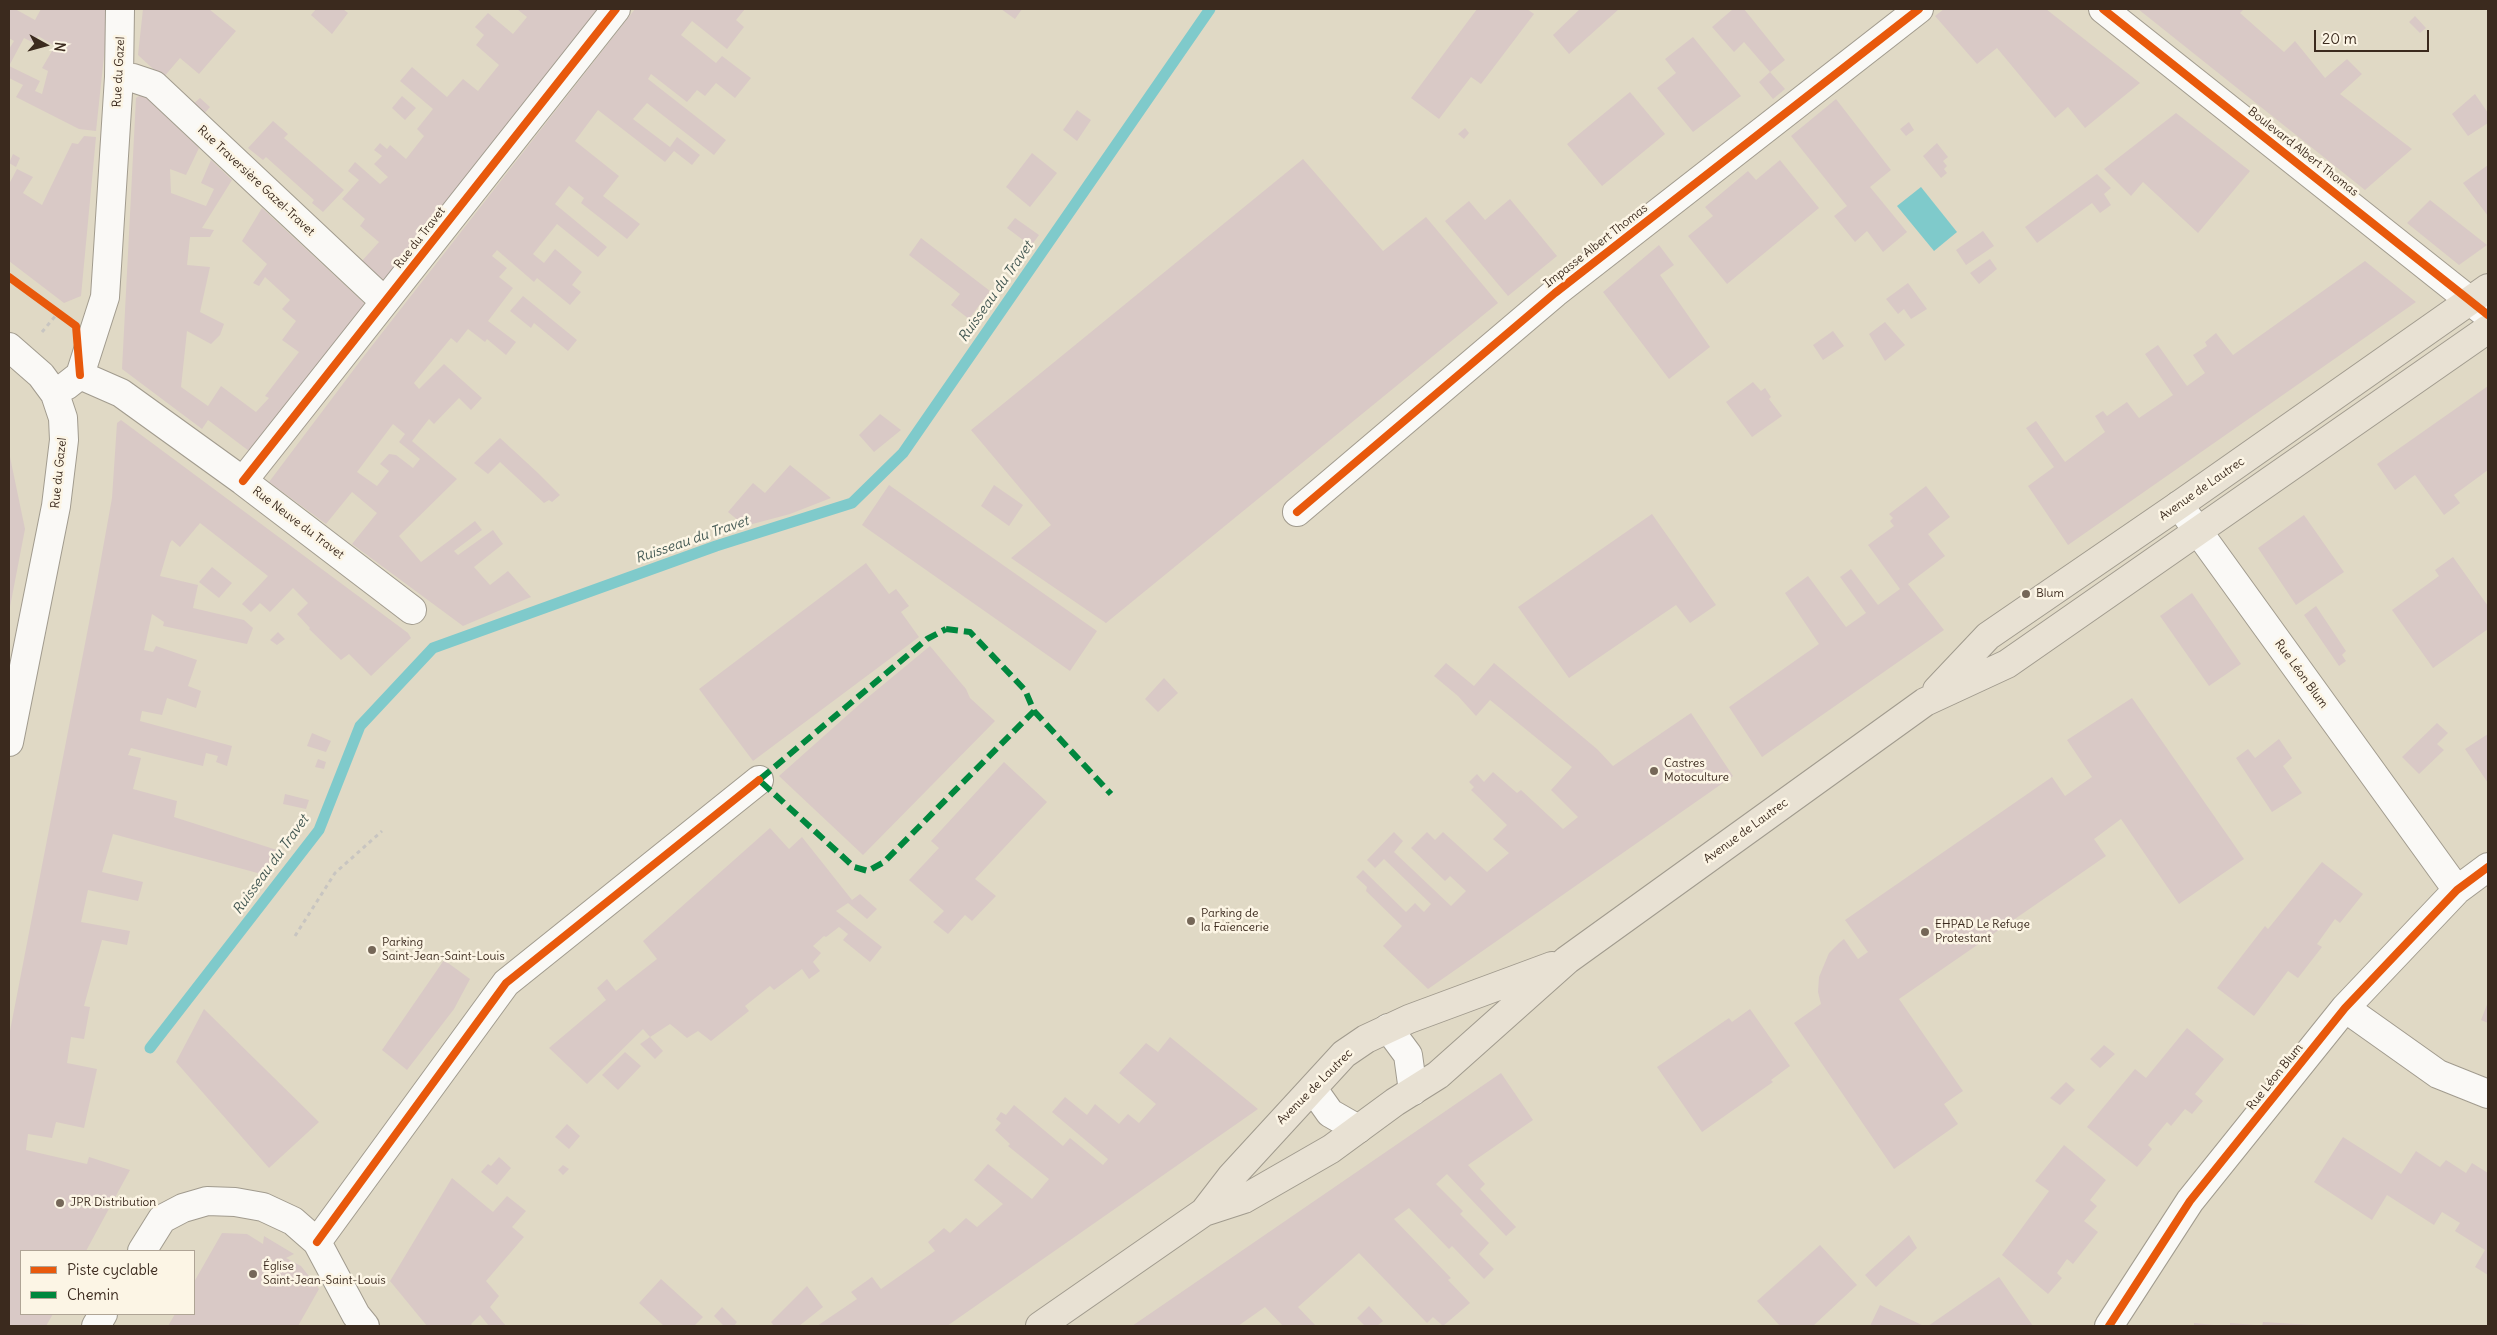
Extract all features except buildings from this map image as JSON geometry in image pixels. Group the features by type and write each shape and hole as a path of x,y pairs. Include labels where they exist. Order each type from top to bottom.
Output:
{"main road":[{"name":"Avenue de Lautrec","path":"1926,702 1988,636 2482,301"},
{"name":"Avenue de Lautrec","path":"1040,1326 1204,1212 1244,1199 1330,1149 1438,1074 1567,960 1926,702 2007,664 2488,329"},
{"name":"Avenue de Lautrec","path":"1204,1212 1231,1177 1344,1054 1388,1028 1567,960"}],"street":[{"name":"Rue du Gazel","path":"80,375 105,297 119,77 120,9"},
{"name":"Rue du Travet","path":"243,481 616,9"},
{"name":"Impasse Albert Thomas","path":"1297,512 1555,293 1918,9"},
{"name":"Boulevard Albert Thomas","path":"2103,9 2482,301"},
{"name":"Rue Traversière Gazel-Travet","path":"119,77 134,78 154,85 384,301"},
{"name":"Rue du Gazel","path":"9,347 41,375 54,394 63,418 64,440 63,463 9,742"},
{"path":"54,394 80,375"},
{"name":"Rue Neuve du Travet","path":"80,375 121,393 243,481 412,610"},
{"name":"Rue Léon Blum","path":"2179,505 2457,890"},
{"path":"316,1242 506,983 760,780"},
{"name":"Rue Léon Blum","path":"2109,1326 2190,1201 2345,1008 2457,890 2488,867"},
{"path":"2345,1008 2438,1074 2488,1094"},
{"path":"1388,1028 1408,1055 1413,1091"},
{"path":"1313,1089 1330,1113 1358,1129"},
{"path":"143,1250 162,1219 183,1208 207,1201 235,1202 263,1207 293,1221 316,1242 356,1315 365,1326"},
{"path":"96,1326 103,1315"}],"path":[{"path":"38,337 60,316 50,308"},
{"path":"294,936 335,873 382,831"}],"water":[{"path":"1921,187 1957,232 1934,251 1897,206"}],"waterway":[{"name":"Ruisseau du Travet","path":"150,1048 319,830 360,726 433,648 716,546 852,503 903,453 1210,9"}],"marked path":[{"path":"946,629 970,632 1025,690 1034,711 884,862 868,871 854,867 759,780 927,639 946,629"},
{"path":"1034,711 1111,794"}],"cycle path":[{"path":"243,481 616,9"},
{"path":"1297,512 1555,293 1919,9"},
{"path":"2103,9 2488,315"},
{"path":"9,277 76,326 80,375"},
{"path":"317,1242 506,983 759,780"},
{"path":"2109,1326 2190,1201 2345,1008 2457,890 2488,867"}],"place":[{"name":"Blum","path":"2026,594"},
{"name":"Castres Motoculture","path":"1654,771"},
{"name":"Parking de la Faïencerie","path":"1191,921"},
{"name":"EHPAD Le Refuge Protestant","path":"1925,932"},
{"name":"Parking Saint-Jean-Saint-Louis","path":"372,950"},
{"name":"JPR Distribution","path":"60,1203"},
{"name":"Église Saint-Jean-Saint-Louis","path":"253,1274"}]}
